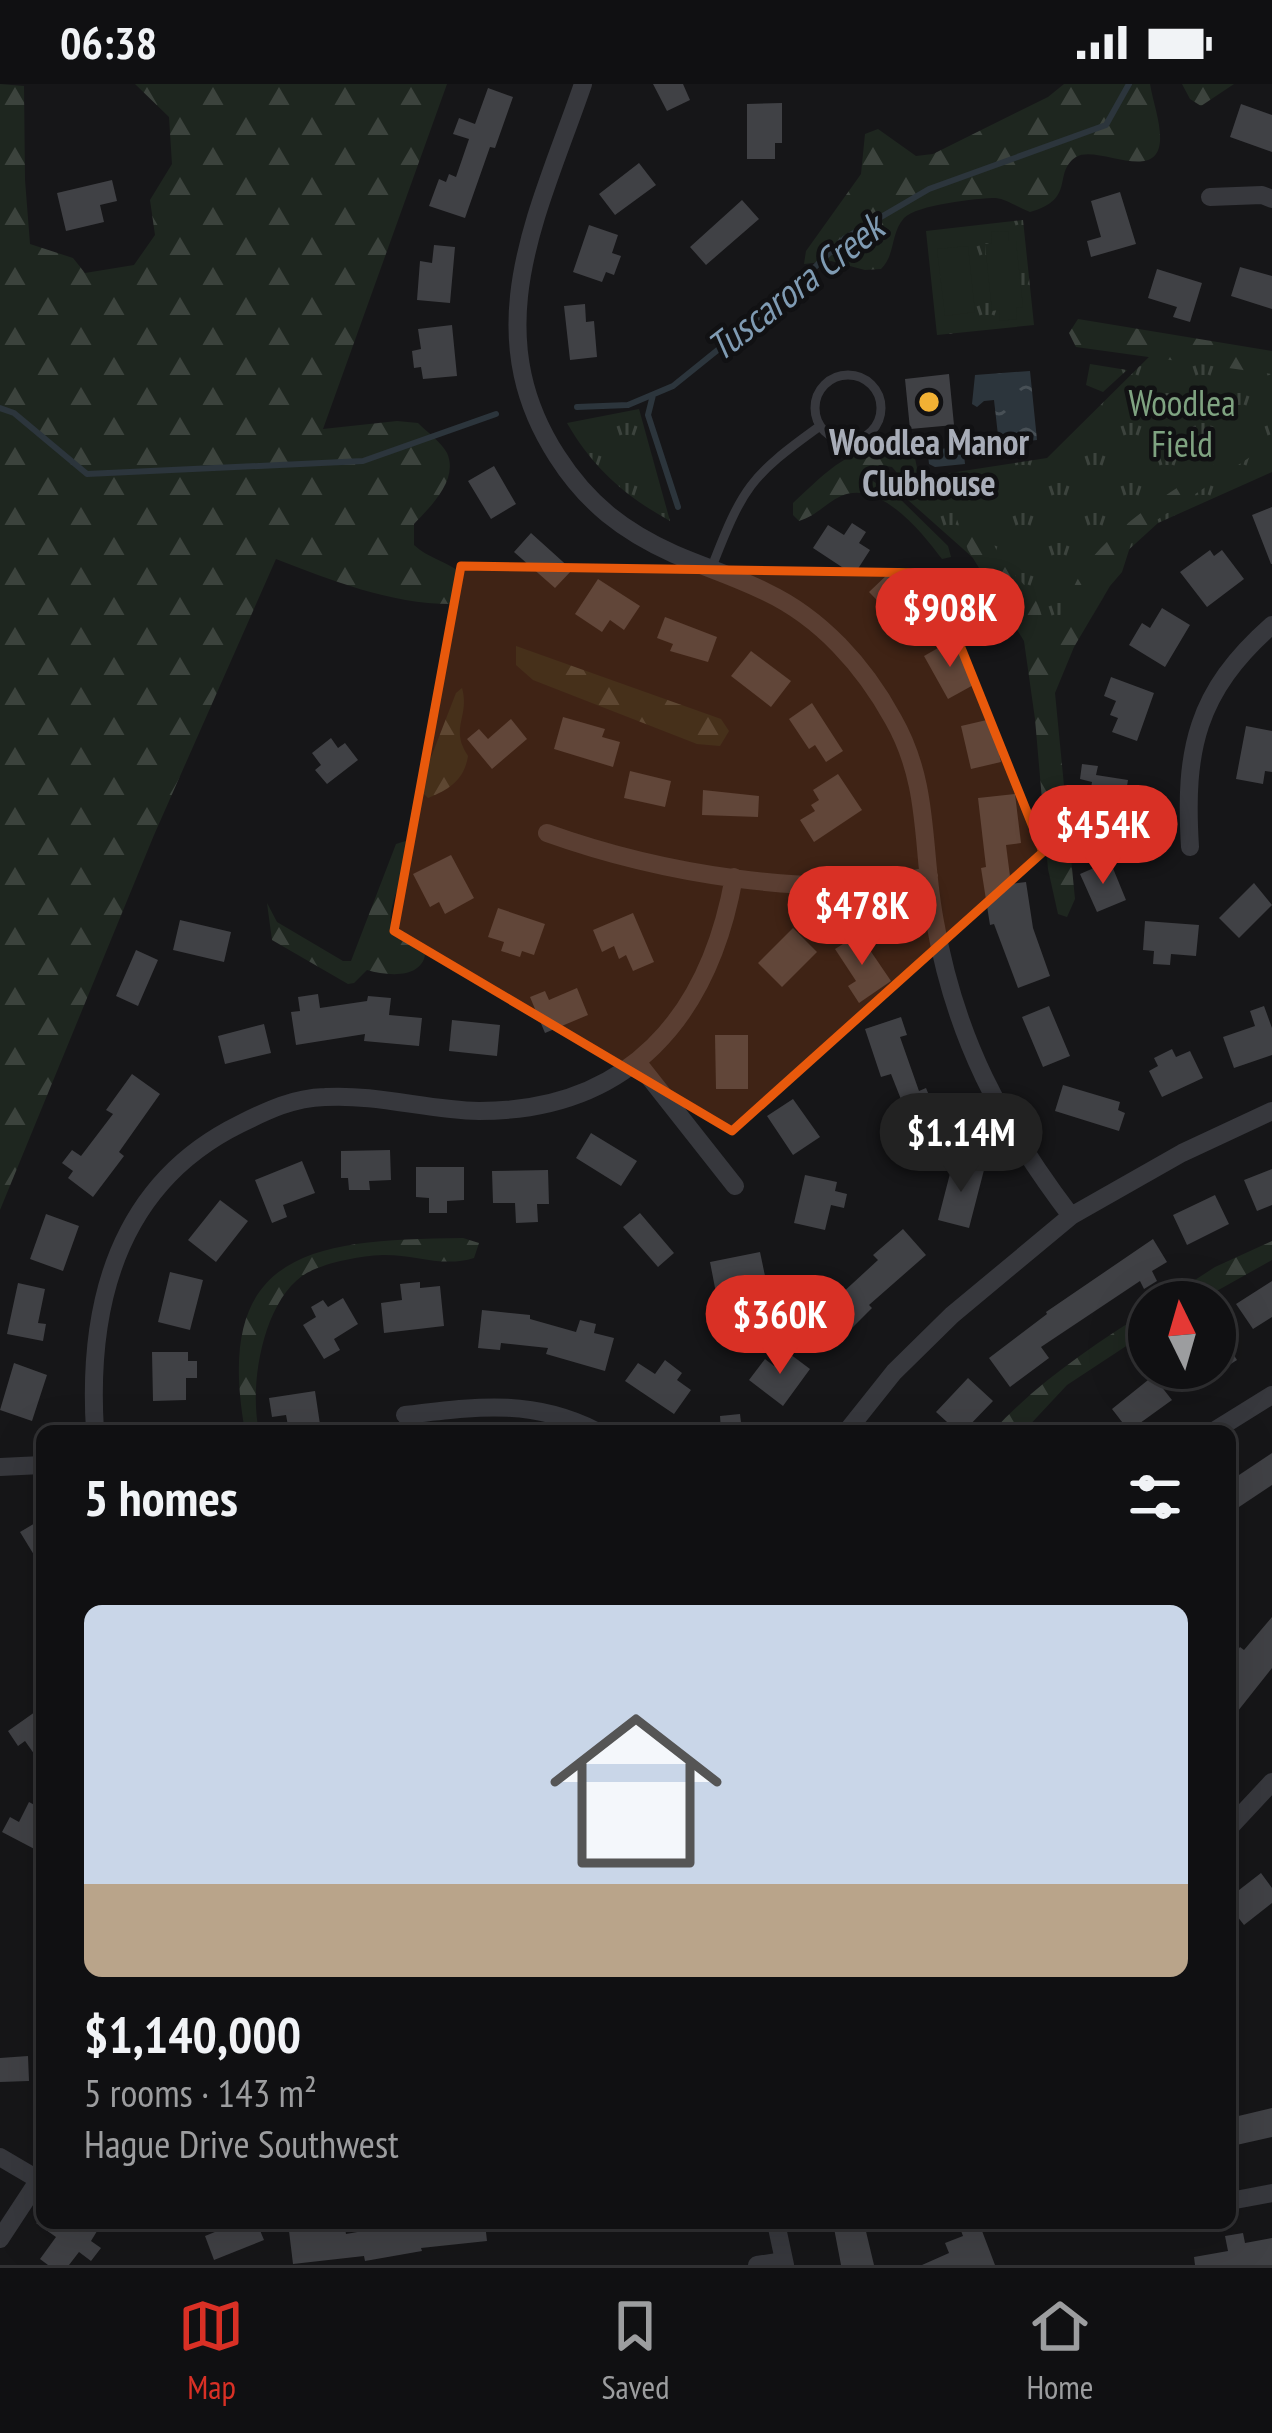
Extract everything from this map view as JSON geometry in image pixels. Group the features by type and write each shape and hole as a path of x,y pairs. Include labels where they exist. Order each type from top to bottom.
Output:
{"street":[{"path":"584,84 521,273 515,329 521,379 532,413 595,506 649,542 794,607 842,648 871,683 894,720 918,776 928,876 946,969 972,1051 998,1110 1071,1216"},
{"path":"1210,197 1262,195 1272,199"},
{"path":"1190,848 1188,772 1201,717 1227,670 1272,625"},
{"path":"547,833 619,858 734,877 849,883 928,876"},
{"path":"95,1425 96,1332 120,1245 149,1196 201,1143 296,1100 359,1096 447,1109 499,1110 573,1094 638,1063 684,1012 708,968 727,916 734,877"},
{"path":"638,1063 735,1186"},
{"path":"852,1425 894,1372 952,1315 1071,1216 1182,1153 1272,1111"},
{"path":"1223,1425 1272,1394"},
{"path":"405,1415 488,1406 535,1409 584,1425"},
{"path":"0,1467 36,1466"},
{"path":"1236,1821 1272,1782"},
{"path":"0,2157 36,2175"},
{"path":"0,2239 36,2185"},
{"path":"1236,2200 1272,2193"},
{"path":"757,2265 784,2263 777,2229"}],"lane":[{"path":"859,376 877,390 880,417 861,439 838,440 820,426 816,397 831,380 859,376"},
{"path":"711,568 746,488 778,455 820,426"}],"highlighted area":[{"path":"461,566 931,573 1043,852 732,1131 394,931"}],"green space":[{"path":"0,84 24,86 30,244 73,258 85,273 134,265 155,235 150,200 172,164 169,117 135,84 447,84 323,429 418,423 438,441 447,453 449,473 441,492 414,524 414,545 460,572 459,593 451,604 428,603 361,589 276,559 154,835 0,1210"},
{"path":"1064,84 1150,84 1160,134 1156,154 1138,162 1086,154 1076,157 1054,200 1030,212 996,198 911,213 900,224 881,269 831,261 804,264 806,251 861,174 865,134 878,129 916,156 933,154 1048,97"},
{"path":"1182,84 1234,84 1201,106 1190,99"},
{"path":"1023,220 1034,325 937,335 926,231"},
{"path":"1008,231 1009,241 1016,241 1023,307 1016,308 1017,319 1000,321 999,310 992,311 985,244 992,243 991,232"},
{"path":"968,246 975,312 945,316 937,249"},
{"path":"1078,319 1272,351 1272,374 1076,347 1069,333"},
{"name":"Woodlea Field","path":"1157,349 1272,364 1272,472 1158,523 1102,574 1051,684 998,580 908,500 924,477 1047,458"},
{"path":"1090,364 1127,370 1103,392 1086,385"},
{"path":"639,409 670,521 611,479 567,423"},
{"path":"1256,442 1253,455 1148,526 1131,544 1122,572 1074,647 1055,693 1075,899 1067,917 1058,914 1048,869 1024,641 968,550 950,500 917,492 892,467 880,465 870,471 868,478 898,497 948,546 951,557 942,559 898,511 870,495 841,496 799,521 793,515 793,503 853,455 901,444 914,453 924,477 960,478 978,487 996,549 1030,592 1044,626 1051,631 1087,564 1121,529 1247,443"},
{"path":"516,646 721,719 729,731 720,746 697,744 533,680 516,665"},
{"path":"462,688 460,738 468,756 466,764 455,783 428,798 423,793 423,778"},
{"path":"412,839 391,919 392,930 425,944 425,955 415,969 397,974 367,970 348,984 272,940 267,903 277,922 343,961 351,961 396,844"},
{"path":"463,1238 479,1243 474,1258 451,1262 373,1256 330,1264 302,1276 288,1289 268,1326 258,1370 258,1425 244,1425 239,1370 244,1324 261,1290 287,1267 321,1252 410,1239"},
{"path":"1272,1241 1272,1260 1234,1281 1193,1281"},
{"path":"1128,1324 1128,1345 1067,1385 1030,1425 999,1425 1028,1396"}],"water":[{"path":"1030,371 1037,440 999,444 994,400 977,407 972,404 975,375"},
{"path":"963,446 965,464 929,464 928,454 933,450"}],"building":[{"path":"653,84 683,84 690,100 667,111"},
{"path":"488,88 513,97 465,218 429,206 439,179 446,182 449,174 456,177 469,139 453,134 459,118 475,124"},
{"path":"782,103 782,143 775,143 775,159 747,159 747,104"},
{"path":"1241,104 1272,115 1272,152 1230,137"},
{"path":"639,163 656,185 615,215 599,194"},
{"path":"112,180 117,201 100,205 104,222 66,231 57,193"},
{"path":"1120,192 1136,244 1091,257 1087,241 1101,237 1091,201"},
{"path":"742,200 759,219 706,265 690,247"},
{"path":"589,225 618,235 612,253 621,256 614,275 606,272 602,282 573,272"},
{"path":"434,245 455,247 450,303 417,300 420,261 432,263"},
{"path":"1240,267 1272,276 1272,309 1231,296"},
{"path":"1157,269 1202,283 1190,322 1173,317 1177,307 1148,298"},
{"path":"585,304 586,322 594,321 597,357 570,360 564,306"},
{"path":"452,325 457,376 423,379 421,367 414,368 412,351 421,349 418,329"},
{"name":"Woodlea Manor Clubhouse","path":"949,374 954,425 910,429 905,379"},
{"path":"494,466 516,504 491,519 468,481"},
{"path":"1272,507 1272,564 1271,564 1252,515"},
{"path":"852,523 866,532 859,543 870,550 854,575 813,548 828,525 844,535"},
{"path":"531,533 572,570 555,588 514,552"},
{"path":"1210,550 1214,556 1222,550 1244,579 1207,607 1180,572"},
{"path":"890,572 904,586 912,578 922,589 913,597 926,610 906,630 869,592"},
{"path":"598,579 640,606 624,630 610,620 602,632 575,614"},
{"path":"1162,608 1190,625 1165,667 1129,645 1142,623 1150,628"},
{"path":"665,617 717,637 708,662 670,651 673,644 657,638"},
{"path":"952,640 977,683 948,699 924,656"},
{"path":"751,651 791,681 771,707 731,676"},
{"path":"1111,677 1154,693 1137,741 1112,732 1118,718 1110,715 1116,701 1104,696"},
{"path":"812,703 843,751 826,762 815,745 809,749 789,719"},
{"path":"563,717 605,729 602,737 620,742 613,767 554,749"},
{"path":"511,719 527,739 492,769 467,739 479,729 488,739"},
{"path":"991,719 1001,762 971,769 961,726"},
{"path":"1246,726 1272,731 1272,772 1265,771 1263,784 1236,779"},
{"path":"331,738 338,748 345,743 358,760 327,784 315,770 321,765 312,753"},
{"path":"1082,764 1098,766 1096,775 1128,780 1120,827 1096,823 1098,807 1088,806 1092,782 1080,779"},
{"path":"630,771 671,781 665,807 624,798"},
{"path":"838,774 862,810 814,842 800,820 815,811 811,805 819,800 813,790"},
{"path":"703,790 759,796 758,817 702,815"},
{"path":"1015,794 1021,843 1006,845 1011,884 1026,882 1033,928 1050,976 1018,988 994,924 990,925 978,798"},
{"path":"451,855 474,898 445,914 439,902 430,907 413,874"},
{"path":"1110,861 1126,900 1097,912 1080,874"},
{"path":"1254,883 1272,905 1239,938 1219,918"},
{"path":"498,908 545,924 534,955 522,951 520,957 501,951 504,942 488,937"},
{"path":"633,913 654,962 633,971 626,955 619,959 614,946 602,952 593,930"},
{"path":"180,920 231,932 224,962 173,950"},
{"path":"1145,921 1199,925 1196,956 1171,954 1170,965 1153,964 1154,951 1143,950"},
{"path":"793,928 817,952 782,987 758,963"},
{"path":"859,934 891,981 859,1003 848,986 856,981 835,949"},
{"path":"136,950 158,960 138,1006 116,996"},
{"path":"577,988 588,1015 545,1033 530,997 545,991 549,1000"},
{"path":"318,994 320,1008 367,1001 368,996 391,998 389,1015 422,1018 419,1046 364,1041 365,1034 296,1045 291,1012 300,1011 298,997"},
{"path":"1049,1006 1070,1056 1043,1067 1022,1017"},
{"path":"1264,1006 1272,1028 1272,1055 1234,1068 1223,1037 1255,1026 1250,1011"},
{"path":"901,1017 907,1035 900,1037 919,1091 926,1088 947,1139 914,1152 899,1115 906,1112 891,1074 881,1077 865,1029"},
{"path":"452,1020 500,1025 497,1056 449,1051"},
{"path":"264,1024 271,1053 225,1064 218,1036"},
{"path":"715,1035 748,1035 748,1089 716,1089"},
{"path":"1172,1049 1176,1057 1190,1051 1203,1078 1162,1097 1149,1071 1158,1066 1154,1058"},
{"path":"132,1074 160,1094 119,1152 124,1156 93,1197 68,1178 73,1171 62,1163 72,1150 81,1156 113,1114 106,1110"},
{"path":"1063,1085 1120,1102 1118,1110 1125,1113 1119,1131 1055,1111"},
{"path":"793,1099 820,1137 793,1155 767,1116"},
{"path":"591,1133 637,1161 621,1186 576,1158"},
{"path":"390,1150 391,1180 369,1181 370,1190 349,1190 348,1178 341,1178 341,1151"},
{"path":"302,1161 315,1193 283,1205 287,1217 272,1223 255,1180"},
{"path":"953,1162 984,1170 969,1228 938,1220"},
{"path":"416,1167 464,1167 464,1200 447,1201 447,1213 429,1213 429,1198 416,1197"},
{"path":"1272,1169 1272,1205 1257,1211 1244,1180"},
{"path":"548,1170 549,1204 537,1204 538,1222 516,1223 515,1203 493,1203 492,1171"},
{"path":"805,1175 837,1182 835,1191 847,1194 844,1208 831,1205 825,1230 794,1223"},
{"path":"1215,1195 1229,1224 1187,1245 1173,1215"},
{"path":"220,1200 248,1221 216,1262 188,1240"},
{"path":"640,1213 674,1253 658,1267 623,1227"},
{"path":"46,1214 79,1226 63,1271 30,1259"},
{"path":"903,1229 926,1255 869,1305 872,1308 835,1345 820,1330 832,1318 818,1304 834,1289 840,1295 878,1260 873,1255"},
{"path":"1153,1239 1167,1262 1152,1271 1157,1281 1128,1281 1128,1289 1041,1347 1049,1358 1010,1387 989,1358 1046,1312"},
{"path":"760,1252 769,1295 747,1300 744,1287 716,1293 710,1262"},
{"path":"170,1272 203,1280 190,1330 158,1322"},
{"path":"1272,1281 1272,1317 1253,1329 1236,1304"},
{"path":"420,1282 420,1288 440,1286 444,1326 384,1333 381,1303 402,1300 400,1284"},
{"path":"18,1283 45,1289 38,1323 46,1324 43,1341 7,1334"},
{"path":"343,1298 358,1324 334,1339 340,1350 324,1359 303,1325 316,1317 311,1307 323,1300 328,1307"},
{"path":"482,1310 530,1315 530,1319 576,1332 580,1320 596,1324 594,1333 614,1338 605,1371 546,1354 548,1348 501,1343 500,1350 478,1348"},
{"path":"786,1351 810,1369 783,1406 749,1380 765,1359 774,1366"},
{"path":"152,1352 188,1352 188,1361 197,1361 197,1378 186,1378 186,1400 153,1401"},
{"path":"665,1360 682,1373 677,1380 691,1390 674,1414 625,1381 638,1363 655,1374"},
{"path":"14,1363 47,1375 32,1421 0,1410"},
{"path":"968,1378 993,1401 970,1425 950,1425 936,1412"},
{"path":"1137,1389 1163,1389 1172,1400 1137,1425 1124,1425 1112,1409"},
{"path":"315,1391 320,1425 288,1425 286,1415 272,1417 269,1398"},
{"path":"740,1414 741,1425 721,1425 720,1416"},
{"path":"1272,1453 1272,1485 1236,1509 1236,1477"},
{"path":"36,1523 36,1558 20,1532"},
{"path":"1272,1617 1272,1668 1236,1713 1236,1652 1240,1647 1244,1650"},
{"path":"36,1711 36,1757 25,1741 18,1746 8,1731"},
{"path":"29,1802 36,1806 36,1850 2,1832 10,1817 19,1822"},
{"path":"1261,1873 1272,1888 1272,1903 1244,1925 1236,1915 1236,1892"},
{"path":"28,2056 29,2081 0,2082 0,2058"},
{"path":"1272,2108 1272,2137 1236,2145 1236,2117"},
{"path":"45,2229 98,2229 91,2241 101,2248 91,2261 79,2252 69,2265 48,2265 40,2259 56,2237"},
{"path":"222,2229 259,2229 264,2240 214,2260 205,2236"},
{"path":"486,2229 487,2241 421,2248 365,2261 364,2256 293,2264 289,2231"},
{"path":"834,2229 865,2229 874,2265 841,2265"},
{"path":"960,2229 981,2229 995,2265 922,2265 949,2253 945,2243 963,2236"},
{"path":"1243,2233 1245,2243 1272,2238 1272,2265 1195,2265 1194,2257 1228,2251 1225,2236"}],"waterway":[{"name":"Tuscarora Creek","path":"577,407 628,405 673,386 787,294 845,238 929,189 1106,125 1129,84"},
{"path":"653,395 648,415 678,507"},
{"name":"Tuscarora Creek","path":"0,408 14,413 87,474 363,461 496,414"}],"place":[{"name":"Woodlea Manor Clubhouse","path":"929,402"}]}
